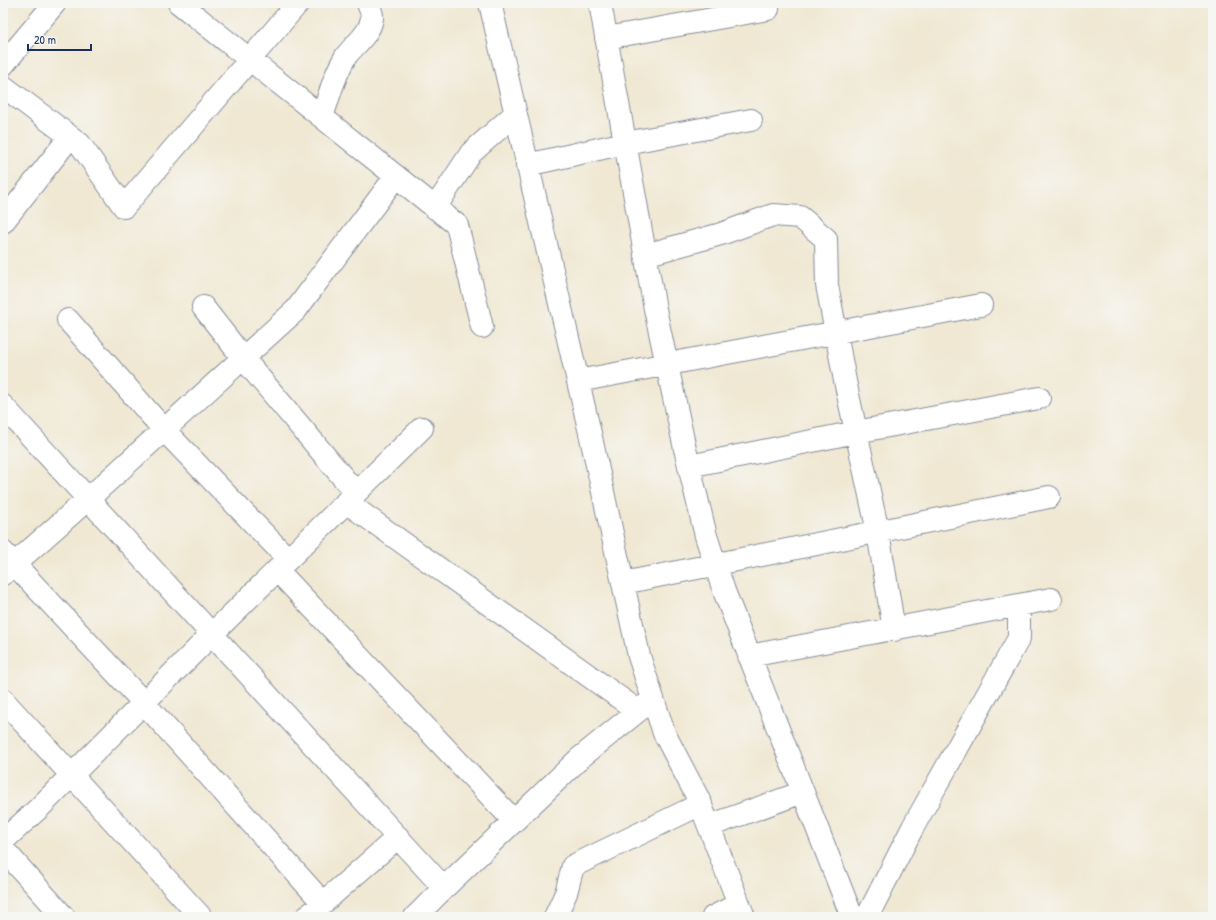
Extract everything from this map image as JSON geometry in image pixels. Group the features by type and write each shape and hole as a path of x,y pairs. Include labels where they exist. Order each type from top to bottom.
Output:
{"street":[{"path":"3,65 55,3"},
{"path":"179,3 457,225 482,327"},
{"path":"3,86 80,144 124,207 298,3"},
{"path":"322,118 334,80 346,56 359,42 368,29 372,17 368,3"},
{"path":"490,3 578,381 623,583 639,656 645,705"},
{"path":"600,3 645,255 667,365 706,536 724,591 852,917"},
{"path":"606,38 768,9"},
{"path":"435,208 471,153 515,114"},
{"path":"527,165 625,143 752,120"},
{"path":"3,222 70,137"},
{"path":"396,176 296,310 88,499 7,563 144,702 315,910 398,837"},
{"path":"645,255 721,234 773,215 800,217 826,239 827,285 856,432 878,532 894,630"},
{"path":"578,381 981,305"},
{"path":"203,307 351,498 645,705 664,733 701,804 741,910 713,917"},
{"path":"68,320 282,565 514,821"},
{"path":"689,466 856,432 1039,398"},
{"path":"3,406 444,888"},
{"path":"3,841 39,808 212,634 422,428"},
{"path":"623,583 1049,497"},
{"path":"749,656 894,630 1051,599"},
{"path":"867,917 913,827 1018,638 1019,606"},
{"path":"3,700 201,917"},
{"path":"415,917 580,758 645,705"},
{"path":"709,826 803,792"},
{"path":"555,917 560,910 566,893 573,866 701,804"},
{"path":"3,849 64,917"}]}
